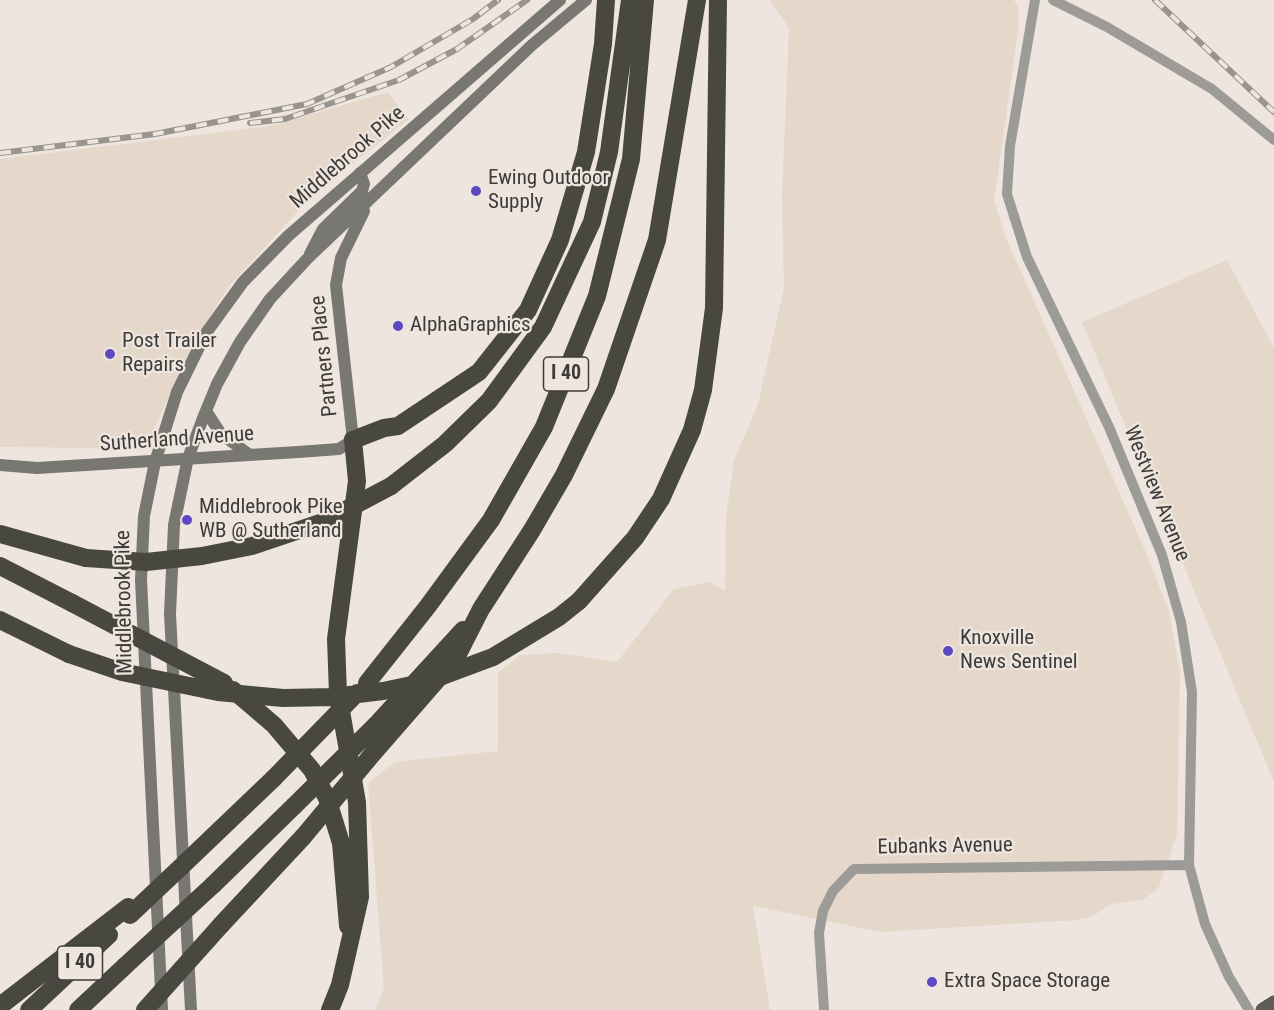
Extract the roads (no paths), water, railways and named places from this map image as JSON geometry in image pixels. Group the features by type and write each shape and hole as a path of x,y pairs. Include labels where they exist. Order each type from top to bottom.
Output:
{"highway":[{"path":"330,1010 350,943 360,897 357,802 338,694 336,639 341,584 357,481 353,440 384,428 398,426 479,372 528,310 560,240 586,152 603,44 606,0"},
{"name":"I 40","path":"78,1010 213,885 375,726 481,609 532,530 564,475 606,389 657,240 697,0"},
{"path":"0,620 69,654 122,672 218,692 283,698 333,697 383,691 426,682 485,661 541,629 579,601 635,538 661,499 692,430 703,390 714,308 718,0"},
{"path":"0,534 86,558 146,562 202,556 252,546 323,522 391,486 445,444 489,401 543,327 592,222 609,152 637,7"},
{"name":"I 40","path":"30,1010 129,911 184,864 273,779 367,683 428,606 491,520 544,427 597,296 632,159 637,7"},
{"path":"0,566 224,683 274,725 312,770 327,798 341,843 350,943"},
{"path":"145,1010 303,837 456,658 481,609"},
{"path":"0,1006 129,911"}],"main road":[{"name":"Middlebrook Pike","path":"162,1010 141,580 144,516 154,462 177,392 206,333 243,282 288,236 560,0"},
{"name":"Middlebrook Pike","path":"191,1010 170,614 174,525 188,458 206,411 240,342 270,299 308,258 532,45 586,0"},
{"path":"479,70 492,85"},
{"path":"308,258 315,240 323,229 362,190 364,184 360,173"},
{"name":"Partners Place","path":"353,440 336,285 341,258 369,202"},
{"path":"206,411 221,434 250,455"},
{"name":"Sutherland Avenue","path":"0,465 37,468 339,449 353,440"},
{"path":"1263,1010 1274,1003"}],"street":[{"name":"Westview Avenue","path":"1035,0 1010,146 1007,194 1026,257 1109,428 1162,555 1181,622 1192,692 1189,865 1205,924 1229,977 1249,1010"},
{"path":"1053,0 1107,27 1212,88 1274,140"},
{"name":"Eubanks Avenue","path":"824,1010 819,933 823,911 833,891 854,869 1189,865"}],"railway":[{"path":"0,153 155,134 307,104 391,67 473,19 498,0"},
{"path":"250,123 285,119 399,80 457,49 527,0"},
{"path":"1155,0 1274,112"}],"place":[{"name":"Ewing Outdoor Supply","path":"476,191"},
{"name":"AlphaGraphics","path":"398,326"},
{"name":"Post Trailer Repairs","path":"110,354"},
{"name":"Middlebrook Pike WB @ Sutherland","path":"187,520"},
{"name":"Knoxville News Sentinel","path":"948,651"},
{"name":"Extra Space Storage","path":"932,982"}]}
